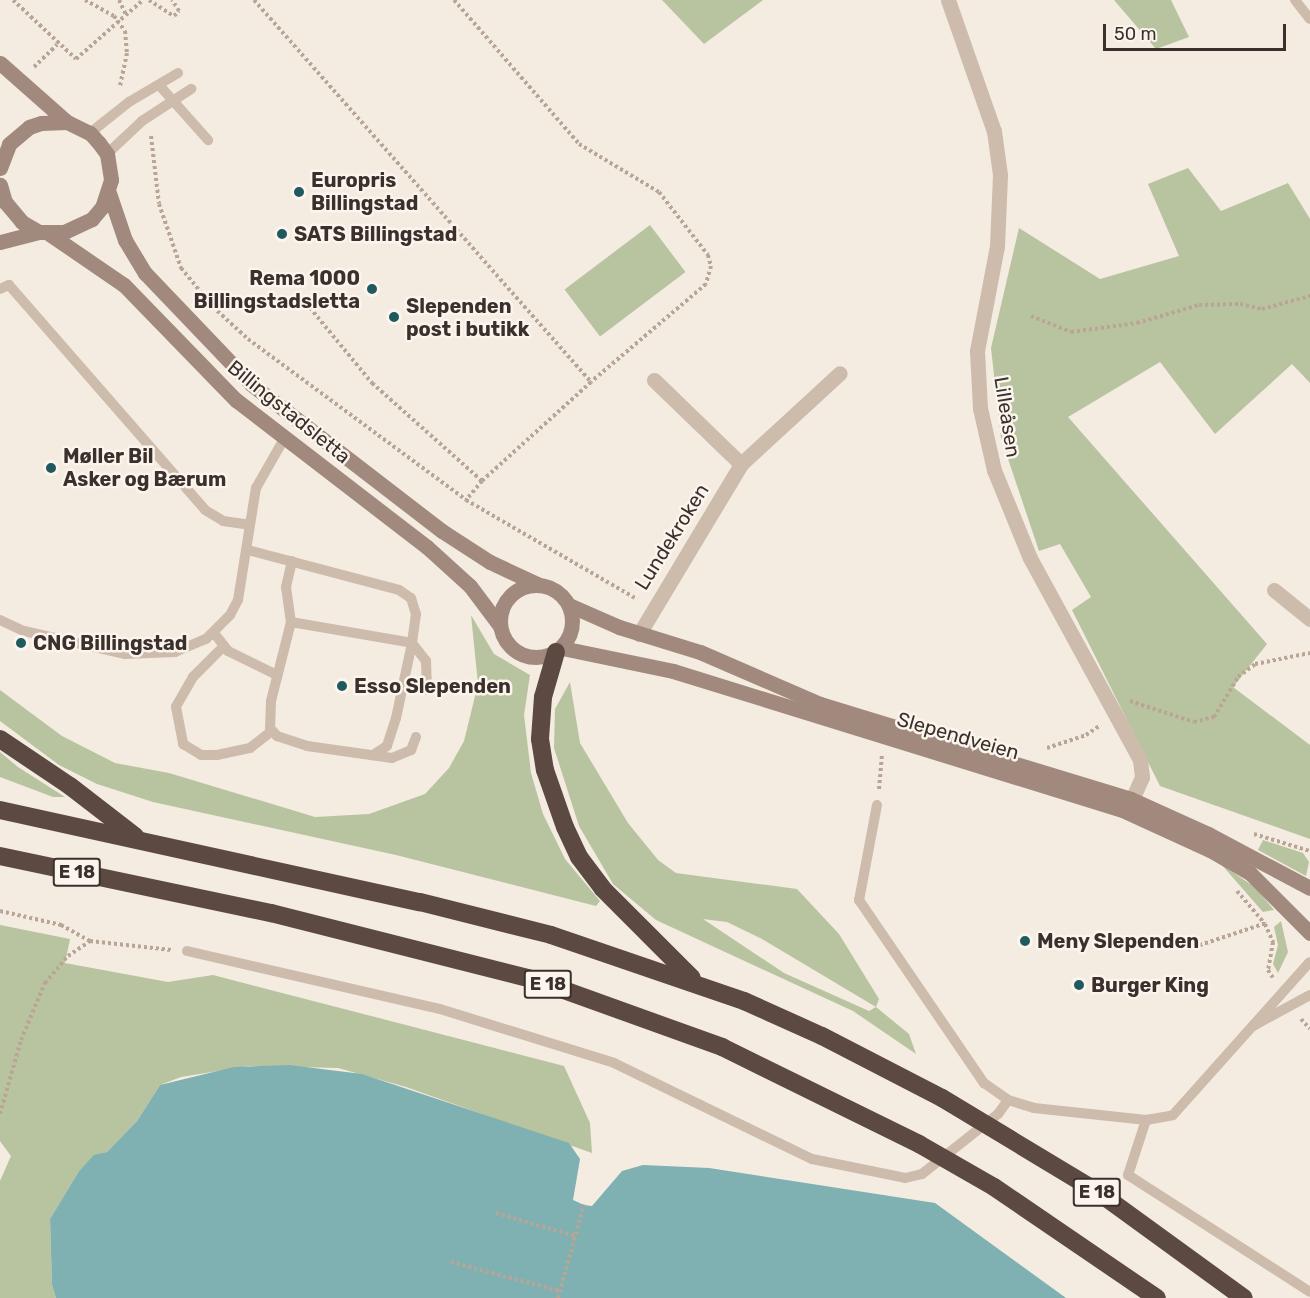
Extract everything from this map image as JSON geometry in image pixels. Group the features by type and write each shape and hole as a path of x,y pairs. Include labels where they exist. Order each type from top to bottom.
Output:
{"highway":[{"name":"E 18","path":"559,650 543,697 540,739 548,779 565,827 579,857 602,888 698,984"},
{"name":"E 18","path":"0,739 69,786 140,840"},
{"name":"E 18","path":"0,810 551,935 698,984 822,1036 942,1098 1098,1192 1244,1298"},
{"name":"E 18","path":"0,856 282,916 547,984 722,1047 919,1144 994,1187 1157,1298"}],"main road":[{"path":"0,63 67,122 90,133 106,154"},
{"path":"1,156 29,127 41,123 67,122"},
{"name":"Billingstadsletta","path":"106,154 111,180 109,193 126,240 145,273 251,384 442,531 490,562 539,585"},
{"name":"Billingstadsletta","path":"0,185 12,213 124,285 201,366 284,439 427,548 471,586 500,626"},
{"path":"0,242 44,232 79,228 97,213 109,193"},
{"path":"539,585 551,588 569,605 573,623 559,650 545,657 521,655 503,638 500,626 505,601 526,586 539,585"},
{"name":"Slependveien","path":"569,605 639,634 700,652 783,690 861,718 1208,834 1310,888"},
{"name":"Slependveien","path":"559,650 673,671 1129,806 1250,873 1310,933"}],"street":[{"name":"Lilleåsen","path":"948,0 994,130 1000,175 997,246 977,351 980,408 994,470 1030,558 1140,760 1142,777 1129,806"},
{"name":"Lundekroken","path":"639,634 741,464 840,373"},
{"path":"654,380 741,464"},
{"path":"1274,590 1310,619"}],"lane":[{"path":"1295,0 1310,19"},
{"path":"90,133 129,102 178,73"},
{"path":"159,85 208,140"},
{"path":"106,154 142,121 191,89"},
{"path":"0,289 9,285 205,510 223,521 250,525"},
{"path":"0,620 24,631 143,655 175,652 214,633 238,600 256,488 284,439"},
{"path":"248,549 399,590 411,598 416,614 412,643 387,746 373,755"},
{"path":"292,561 286,587 291,622 268,718 272,731 276,736 307,746 373,755 404,754 416,737"},
{"path":"291,622 412,643 426,661 427,690"},
{"path":"214,633 224,646 240,659 277,675"},
{"path":"224,646 193,677 176,707 183,744 201,755 217,755 250,748 272,731"},
{"path":"877,805 859,900 984,1083 1008,1100 1034,1108 1146,1120 1173,1115 1310,962"},
{"path":"188,951 440,1009 603,1059 812,1160 905,1178 922,1174 998,1114 1008,1100"},
{"path":"1248,1029 1310,995"},
{"path":"1146,1120 1128,1175 1310,1292"}],"path":[{"path":"13,0 35,18 57,45 76,59 143,0"},
{"path":"85,0 119,22 128,44 120,78 122,93"},
{"path":"119,0 126,15"},
{"path":"149,0 174,16 179,11 172,0"},
{"path":"254,0 591,382"},
{"path":"454,0 579,144 659,192 708,255 711,266 706,284 591,382 482,481 466,500"},
{"path":"30,70 57,45"},
{"path":"148,130 155,143 159,204 181,268 213,307 248,339 466,500 616,584 643,603"},
{"path":"1031,315 1071,332 1137,323 1199,305 1240,304 1262,309 1310,296"},
{"path":"306,303 372,383 482,481"},
{"path":"1105,693 1194,722 1214,717 1238,677 1255,664 1310,653"},
{"path":"1047,748 1086,735 1117,715"},
{"path":"877,805 882,754"},
{"path":"1231,883 1265,924 1273,942 1268,970 1282,991"},
{"path":"0,911 61,925 90,941 188,951"},
{"path":"1188,949 1265,924"},
{"path":"0,1114 21,1040 45,983 68,956 90,941"},
{"path":"558,1298 584,1205"},
{"path":"496,1213 575,1236"},
{"path":"451,1262 560,1291"}],"green space":[{"path":"662,0 763,0 704,44"},
{"path":"1114,0 1171,0 1189,37 1156,49"},
{"path":"1188,168 1221,211 1288,183 1310,219 1310,383 1292,364 1215,434 1160,362 1068,417 1267,644 1233,687 1310,745 1310,839 1160,786 1072,610 1091,597 1060,544 1039,551 1001,438 991,348 1019,228 1100,279 1179,256 1148,184"},
{"path":"650,225 686,272 600,337 565,289"},
{"path":"471,615 494,654 530,675 524,715 531,773 543,814 565,859 600,901 596,906 396,855 153,802 97,784 59,765 0,721 0,690 62,736 115,763 169,773 315,817 369,814 425,794 449,768 464,741 478,684"},
{"path":"570,682 580,743 628,823 658,860 676,873 797,889 839,934 879,999 876,1007 909,1034 916,1054 853,1011 656,920 613,884 579,826 554,748 555,709","holes":["703,919 727,922 762,939 876,1007 869,1011 784,973"]},
{"path":"0,752 18,767 65,797 53,797 0,777"},
{"path":"1263,840 1303,853 1309,862 1306,876 1258,850"},
{"path":"1221,864 1256,888 1274,910 1263,912"},
{"path":"1281,921 1288,952 1278,973 1273,964 1278,945 1274,927"},
{"path":"0,925 70,939 65,963 168,982 213,975 564,1066 590,1123 592,1153 406,1087 338,1068 249,1066 181,1077 160,1085 137,1121 107,1152 94,1156 79,1171 50,1219 52,1285 56,1298 0,1298 0,1181 11,1156 0,1141"}],"water":[{"path":"289,1065 362,1074 569,1143 580,1159 573,1200 584,1205 592,1206 622,1171 643,1165 709,1168 935,1203 1066,1298 56,1298 52,1285 50,1219 79,1171 94,1155 107,1152 137,1121 160,1085 234,1067"}],"place":[{"name":"Europris Billingstad","path":"299,192"},
{"name":"SATS Billingstad","path":"282,234"},
{"name":"Rema 1000 Billingstadsletta","path":"372,289"},
{"name":"Slependen post i butikk","path":"394,317"},
{"name":"Møller Bil Asker og Bærum","path":"51,468"},
{"name":"CNG Billingstad","path":"21,643"},
{"name":"Esso Slependen","path":"342,686"},
{"name":"Meny Slependen","path":"1025,941"},
{"name":"Burger King","path":"1079,985"}]}
